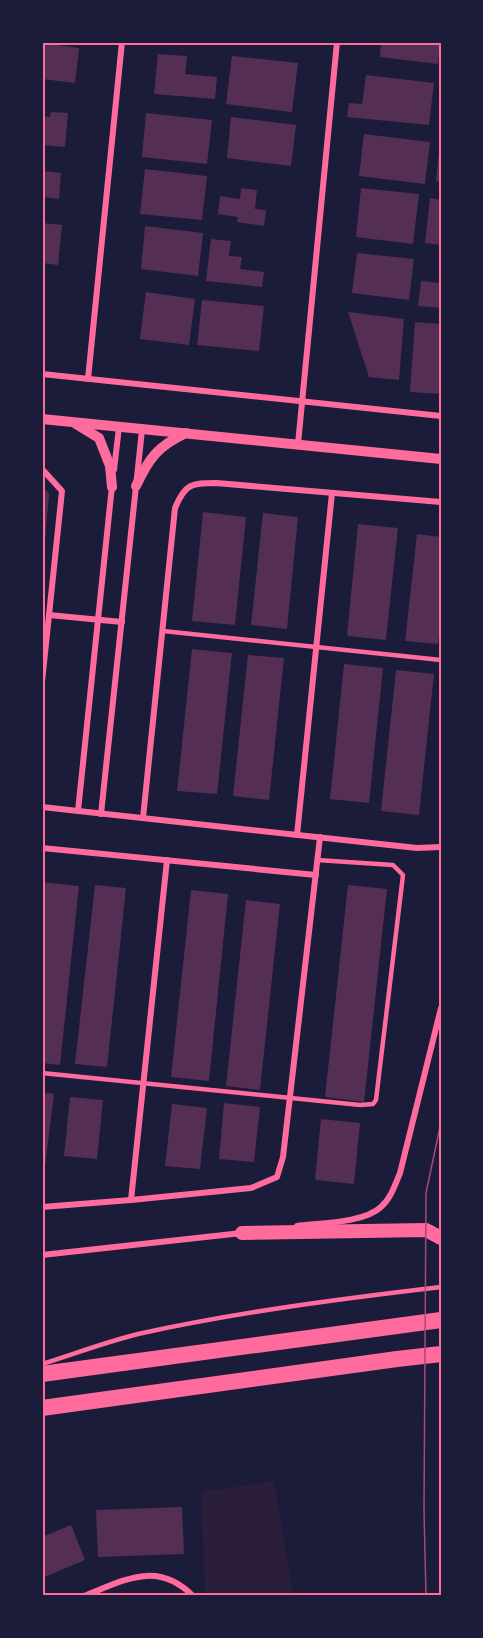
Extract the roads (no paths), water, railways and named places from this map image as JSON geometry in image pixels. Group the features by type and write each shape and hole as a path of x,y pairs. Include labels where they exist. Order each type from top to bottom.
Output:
{"highway":[{"path":"42,1374 441,1320"},
{"path":"42,1407 441,1354"}],"main road":[{"path":"242,1233 426,1230 441,1238"}],"street":[{"path":"88,379 122,42"},
{"path":"298,444 337,42"},
{"path":"42,374 441,416"},
{"path":"42,419 441,459"},
{"path":"73,422 99,438 110,466 112,487"},
{"path":"78,811 119,427"},
{"path":"102,814 142,430"},
{"path":"136,486 147,462 156,451 186,433"},
{"path":"42,469 62,491 45,614 42,682"},
{"path":"143,818 175,507 182,492 195,483 216,483 441,502"},
{"path":"297,835 332,493"},
{"path":"45,614 122,622"},
{"path":"42,807 417,848 441,847"},
{"path":"42,1207 251,1188 277,1177 283,1157 320,837"},
{"path":"42,848 316,875"},
{"path":"131,1200 167,860"},
{"path":"42,1255 358,1218 379,1209 389,1197 400,1173 441,1008"},
{"path":"84,1596 135,1576 161,1576 181,1584 194,1596"}],"lane":[{"path":"163,631 441,660"},
{"path":"42,1073 360,1105 373,1104 376,1100 403,875 393,865 317,860"},
{"path":"42,1364 136,1335 237,1314 441,1287"}],"tram line":[{"path":"426,1596 424,1510 426,1193 441,1122"}]}
